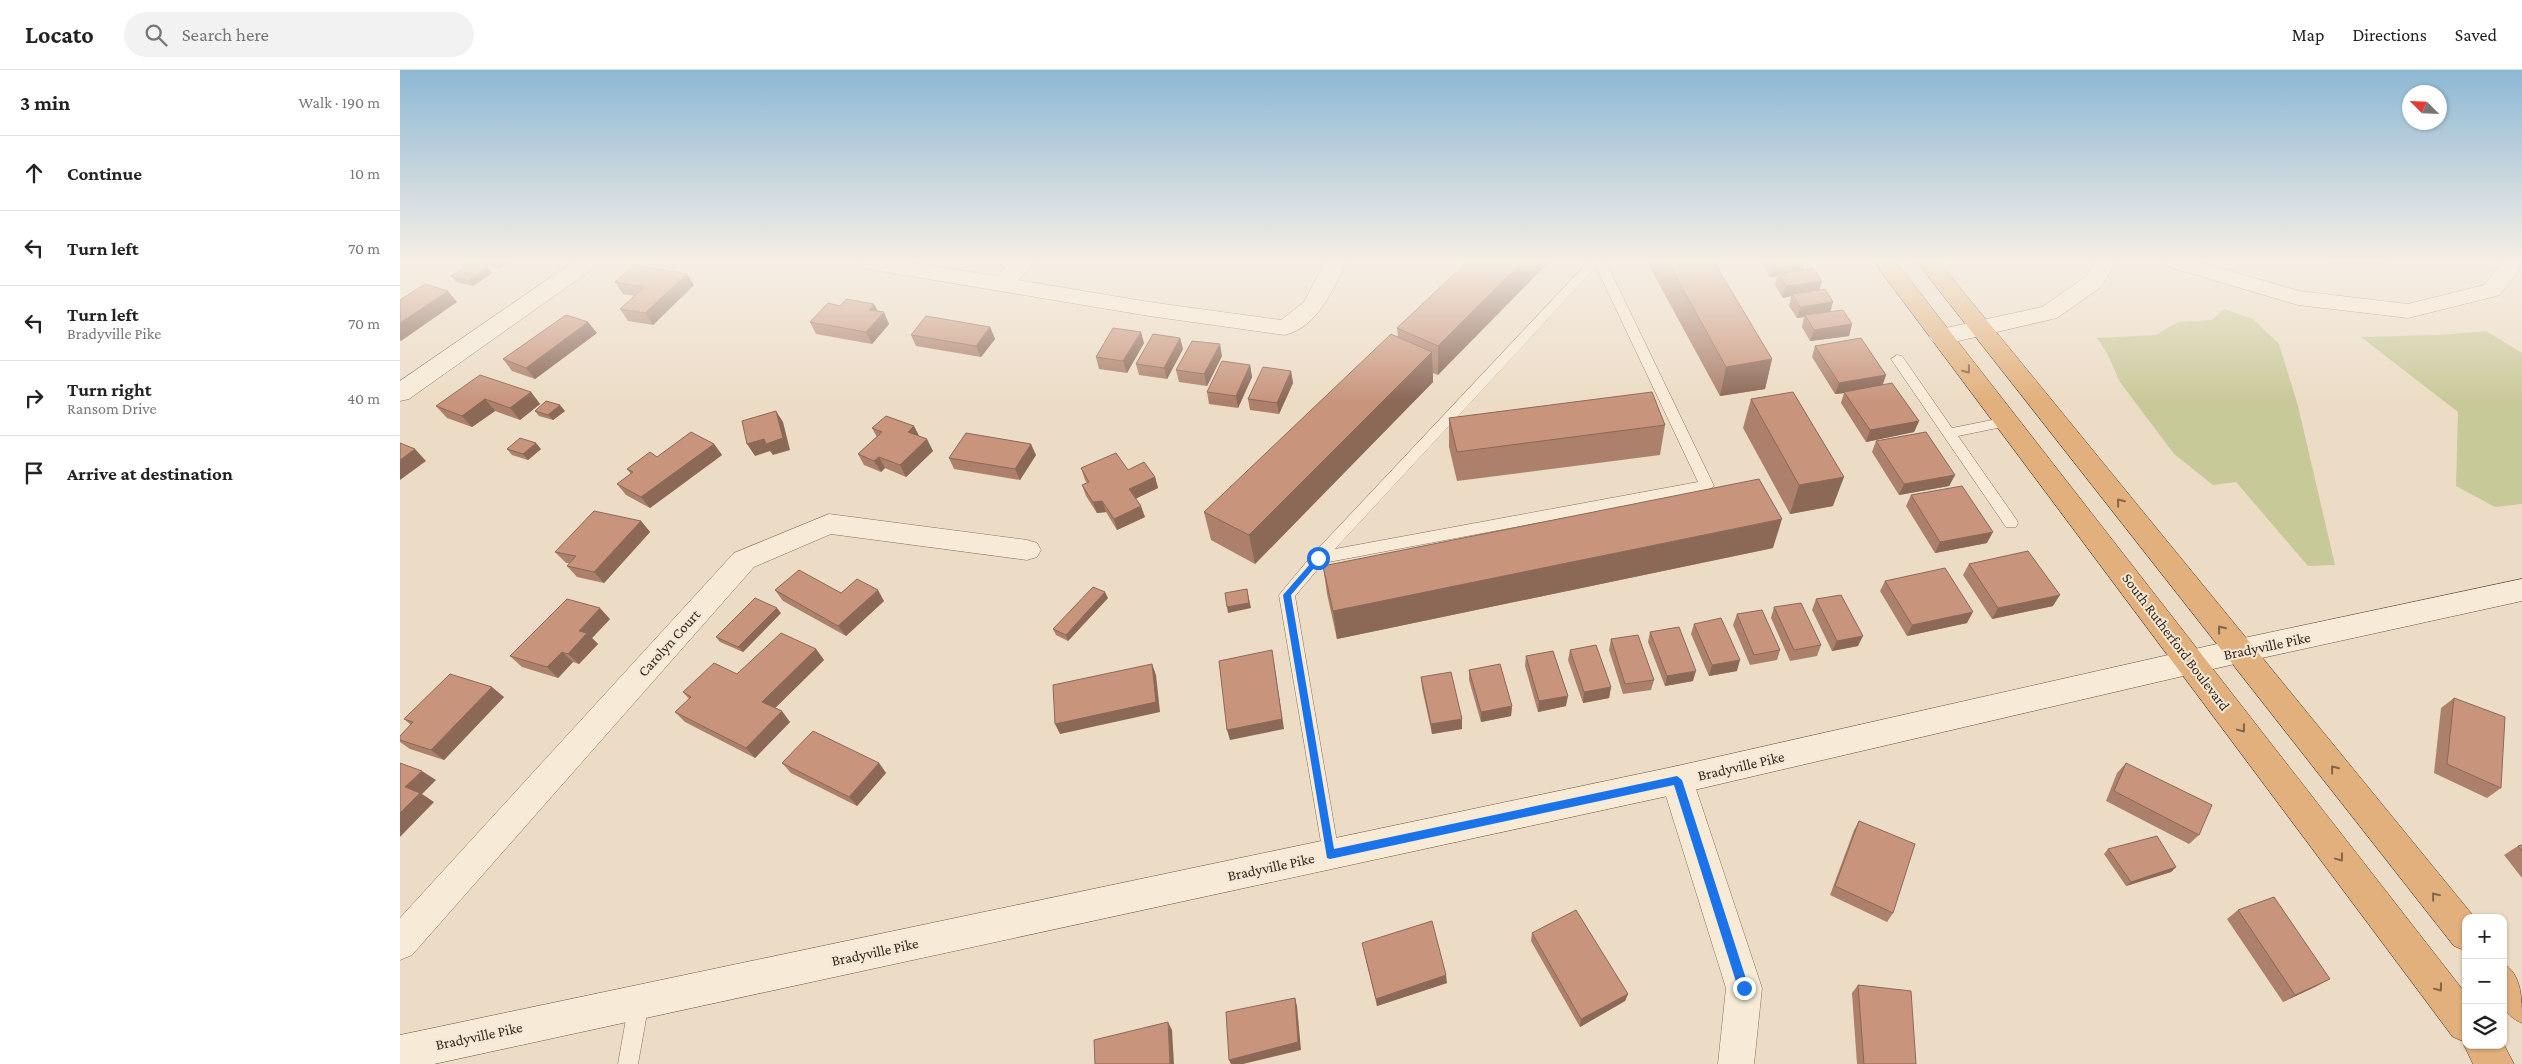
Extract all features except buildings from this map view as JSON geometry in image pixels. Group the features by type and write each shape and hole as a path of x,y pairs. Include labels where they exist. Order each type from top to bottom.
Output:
{"highway":[{"name":"South Rutherford Boulevard","path":"1920,308 2192,662 2462,1019"},
{"path":"1965,308 2462,929"},
{"path":"2507,986 2522,1005"},
{"path":"2485,1049 2496,1064"}],"street":[{"path":"400,393 521,308"},
{"path":"1146,308 1285,328 1310,308"},
{"path":"1941,337 2049,313 2056,308"},
{"path":"2393,308 2408,310 2415,308"},
{"name":"Carolyn Court","path":"400,943 744,560 830,524 1027,550"},
{"name":"Bradyville Pike","path":"400,1053 1677,780 2239,651 2522,590"},
{"path":"1677,780 1744,988 1736,1064"}],"lane":[{"path":"1330,854 1287,595 1318,558 1551,308"},
{"path":"1318,558 1708,486 1622,308"},
{"path":"1897,359 2011,523"},
{"path":"1948,433 2007,422"},
{"path":"628,1064 639,1002"}],"green space":[{"path":"2224,309 2253,319 2279,344 2298,406 2335,565 2308,566 2236,482 2213,485 2174,454 2120,382 2107,353 2097,338 2156,335 2178,322 2212,320"},
{"path":"2486,331 2522,353 2522,504 2495,507 2456,486 2458,412 2361,337 2438,335"}],"route":[{"path":"1318,558 1287,595 1330,854 1677,780 1744,988"}]}
